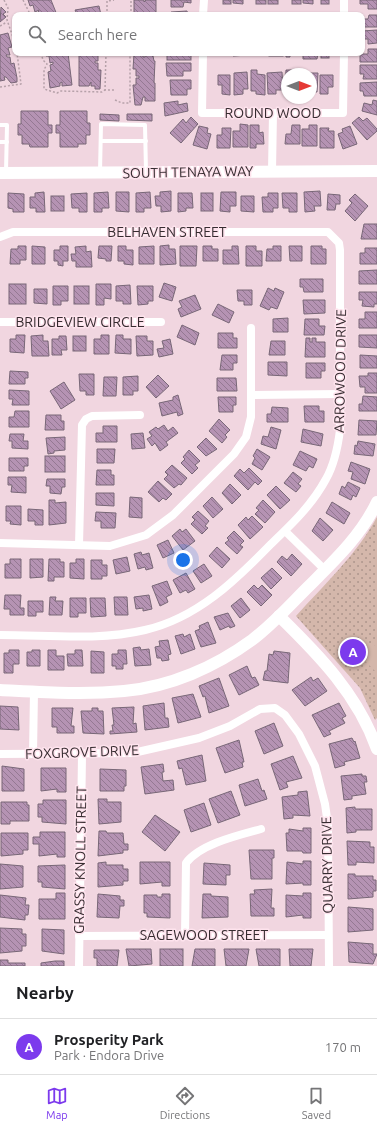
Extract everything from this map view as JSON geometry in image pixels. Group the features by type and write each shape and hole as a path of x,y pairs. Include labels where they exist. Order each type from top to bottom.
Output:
{"street":[{"path":"204,0 204,12"},
{"path":"344,0 344,12"},
{"name":"ROUND WOOD","path":"203,56 202,113 343,113 344,56"},
{"path":"272,171 273,113"},
{"name":"SOUTH TENAYA WAY","path":"3,173 377,171"},
{"name":"BELHAVEN STREET","path":"0,237 5,233 13,232 328,232 334,237"},
{"name":"ARROWOOD DRIVE","path":"0,635 115,636 163,625 213,598 235,581 307,508 328,474 338,445 340,430 340,250 339,243 334,237"},
{"name":"BRIDGEVIEW CIRCLE","path":"0,322 161,322"},
{"path":"0,543 110,546 146,535 173,515 234,454 246,437 251,417 251,328"},
{"path":"251,395 340,394"},
{"path":"79,545 82,425 86,419 92,416 140,415"},
{"path":"0,690 34,692 124,691 165,683 191,675 223,659 252,640 279,616 350,544 370,517 377,502"},
{"path":"285,531 325,570"},
{"path":"279,616 321,657 346,688 365,722 377,749"},
{"path":"33,754 34,692"},
{"name":"FOXGROVE DRIVE","path":"0,754 82,755 133,753 182,743 230,726 260,709 275,708"},
{"name":"QUARRY DRIVE","path":"275,708 285,715 299,734 315,766 325,804 328,825 329,966"},
{"name":"GRASSY KNOLL STREET","path":"79,966 82,755"},
{"path":"185,935 186,863 193,854 237,836 261,829"},
{"name":"SAGEWOOD STREET","path":"79,936 328,935"}],"lane":[{"path":"100,172 101,124 145,125 146,172"},
{"path":"0,125 7,125 3,173"},
{"path":"101,141 146,141"},
{"path":"0,142 6,142"}],"path":[{"path":"4,0 8,8 8,22 12,34"},
{"path":"23,0 29,12"},
{"path":"107,12 107,1 114,0"},
{"path":"131,0 131,12"},
{"path":"0,26 8,22"},
{"path":"0,87 22,84 17,56"},
{"path":"42,56 43,60 47,64 44,70 44,90 57,93 61,91 102,92 105,90 116,90"},
{"path":"105,90 106,56"},
{"path":"115,100 122,103 130,103 130,56"}],"shaded area":[{"path":"377,517 377,718 375,720 360,688 296,616 329,581 360,544"},
{"path":"372,642 377,648 377,673 359,655"}],"building":[{"path":"28,0 51,0 56,12 38,12 39,10 35,12 33,5 30,6"},
{"path":"134,0 144,0 144,2 146,0 156,0 156,12 134,12"},
{"path":"171,0 191,0 191,3 184,2 183,7 171,7"},
{"path":"223,0 231,0 231,4 223,4"},
{"path":"233,0 243,0 243,4 233,3"},
{"path":"256,0 266,0 266,4 256,4"},
{"path":"268,0 278,0 278,4 268,4"},
{"path":"292,0 301,0 301,4 292,4"},
{"path":"303,0 313,0 313,4 303,3"},
{"path":"321,0 329,0 329,4 321,4"},
{"path":"360,0 377,0 377,9 368,9 368,4 360,4"},
{"path":"99,6 100,12 76,12 75,10"},
{"path":"1,7 6,12 3,14 6,17 0,22"},
{"path":"369,15 377,15 377,27 365,27 365,19 368,19"},
{"path":"377,30 377,43 368,44 368,39 365,39 365,31"},
{"path":"8,33 12,47 8,48 10,55 6,55 7,57 10,57 11,64 14,63 17,78 17,82 11,83 6,77 4,77 5,80 0,81 0,35"},
{"path":"368,49 377,49 377,62 360,62 360,56 365,56 365,54 368,54"},
{"path":"49,56 68,56 72,85 62,86 62,82 60,83 60,86 50,88 48,72 51,71 50,65 53,64 53,62 50,63"},
{"path":"79,56 98,56 98,61 95,61 95,63 98,63 98,70 101,70 100,89 95,89 95,86 91,86 91,82 89,86 79,86"},
{"path":"134,56 153,56 155,61 155,101 145,101 145,97 143,97 141,105 135,105 133,85 136,85 136,78 139,78 139,76 136,76 136,69 133,69"},
{"path":"167,56 191,56 191,60 167,60"},
{"path":"303,56 318,56 317,59 303,59"},
{"path":"321,56 329,56 329,58 321,58"},
{"path":"166,63 191,63 191,71 183,71 183,76 167,76"},
{"path":"360,65 377,65 377,79 363,79 364,74 360,74"},
{"path":"251,70 257,70 257,74 265,75 265,95 256,94 256,91 251,91"},
{"path":"247,72 248,89 243,89 243,94 234,95 234,73"},
{"path":"281,72 281,90 276,90 276,94 268,94 267,73"},
{"path":"218,75 230,75 230,95 222,94 222,85 218,85"},
{"path":"320,75 333,75 333,87 328,87 328,94 320,94"},
{"path":"170,80 191,80 191,89 187,89 187,95 171,95"},
{"path":"377,82 377,96 364,96 363,91 360,91 360,83"},
{"path":"373,100 377,101 377,115 362,111 364,103 372,105"},
{"path":"178,101 178,105 187,103 188,111 165,116 164,103"},
{"path":"21,111 48,111 48,125 52,125 52,133 48,133 48,147 30,147 29,144 22,144 22,135 18,135 18,124 21,124"},
{"path":"60,111 87,111 87,123 90,123 90,135 86,135 86,144 78,144 78,147 60,147 60,133 56,133 56,125 60,125"},
{"path":"100,114 119,115 119,121 100,120"},
{"path":"127,114 152,114 152,121 127,120"},
{"path":"191,117 198,124 181,143 170,133 183,119 186,123"},
{"path":"359,117 363,121 367,118 377,129 377,131 367,140 352,123"},
{"path":"240,124 248,125 248,147 233,147 233,131 240,131"},
{"path":"250,125 259,125 259,133 263,132 264,144 256,144 256,148 250,148"},
{"path":"292,125 300,125 300,144 285,144 286,134 291,134"},
{"path":"309,125 317,125 317,146 302,146 302,129 309,129"},
{"path":"199,126 208,128 207,133 211,134 207,149 193,145"},
{"path":"350,126 357,144 343,149 338,134 343,132 342,129"},
{"path":"222,128 231,128 230,148 217,148 217,135 222,135"},
{"path":"320,128 329,128 328,131 334,131 334,148 320,148"},
{"path":"171,191 171,211 161,212 161,206 156,206 155,196 160,196 160,192"},
{"path":"320,191 321,206 314,206 315,211 305,212 304,192"},
{"path":"44,192 45,212 36,212 36,208 30,208 30,197 35,197 35,193"},
{"path":"108,192 109,208 102,208 102,212 94,212 94,193"},
{"path":"116,192 129,192 129,212 116,211"},
{"path":"150,192 151,208 144,208 144,212 136,212 136,193"},
{"path":"221,192 236,192 236,206 230,206 230,212 220,211"},
{"path":"8,193 24,194 24,212 13,212 13,209 8,208"},
{"path":"87,193 87,212 79,212 79,208 72,208 71,194"},
{"path":"178,193 192,193 193,208 186,208 186,211 178,212"},
{"path":"201,193 213,193 213,211 201,211"},
{"path":"268,193 278,193 278,208 273,208 273,212 263,212 262,197 268,197"},
{"path":"282,193 297,193 297,212 289,212 289,208 283,208"},
{"path":"328,194 340,195 340,204 336,204 335,210 327,210"},
{"path":"355,194 368,206 355,221 345,211 352,203 349,200"},
{"path":"51,196 64,196 64,211 51,211"},
{"path":"241,196 254,196 254,212 241,211"},
{"path":"364,224 377,224 377,239 361,239"},
{"path":"169,245 169,249 175,249 176,264 160,265 160,246"},
{"path":"18,246 26,246 26,260 20,260 20,264 10,264 11,249 18,249"},
{"path":"32,246 45,247 45,264 32,264"},
{"path":"60,246 68,246 68,261 63,261 63,266 58,265 58,261 54,261 54,250 60,250"},
{"path":"86,246 86,252 91,251 92,267 76,267 76,261 72,261 71,254 76,254 75,247"},
{"path":"99,246 112,246 111,261 98,258"},
{"path":"118,246 126,246 126,250 133,250 133,265 124,264 124,261 118,261"},
{"path":"154,246 154,264 139,264 139,247"},
{"path":"180,246 197,246 196,266 180,266"},
{"path":"203,246 212,246 212,249 218,249 218,261 203,261"},
{"path":"232,246 238,246 239,264 223,264 223,250 232,250"},
{"path":"246,246 256,246 256,251 262,251 262,266 246,266"},
{"path":"273,246 281,246 281,261 266,261 267,249 273,249"},
{"path":"289,246 302,246 302,261 290,261"},
{"path":"311,246 322,246 322,249 326,249 326,264 311,264"},
{"path":"365,248 377,248 377,264 360,264 360,253 365,253"},
{"path":"377,270 377,284 359,284 359,271"},
{"path":"300,279 323,279 323,292 304,292 303,287 300,287"},
{"path":"164,283 176,287 172,301 159,297"},
{"path":"9,284 26,284 26,304 9,304"},
{"path":"96,284 111,284 111,299 104,298 104,305 96,305"},
{"path":"130,285 131,304 123,304 123,301 116,301 116,286"},
{"path":"53,286 68,286 68,301 61,301 61,305 53,305"},
{"path":"74,286 89,286 89,304 74,304"},
{"path":"137,286 153,286 153,301 148,301 148,304 138,305"},
{"path":"268,288 274,291 275,288 284,292 277,309 271,307 269,310 260,306"},
{"path":"34,289 47,289 47,304 34,303"},
{"path":"237,290 252,290 252,305 244,305 244,301 238,301"},
{"path":"359,292 377,292 377,304 374,304 374,307 362,306 363,300 359,300"},
{"path":"195,295 201,309 181,317 178,309 182,307 179,301"},
{"path":"303,300 325,300 325,313 304,314"},
{"path":"218,304 234,312 229,323 212,315"},
{"path":"365,312 377,312 377,328 359,328 359,319 365,319"},
{"path":"288,318 288,332 273,332 273,319"},
{"path":"305,319 319,319 319,326 325,326 324,335 304,335"},
{"path":"182,325 199,333 195,345 177,337"},
{"path":"218,333 233,333 233,338 237,338 237,348 218,348"},
{"path":"16,335 25,335 24,353 10,352 10,339 16,339"},
{"path":"43,335 43,341 48,341 49,356 32,356 31,336"},
{"path":"101,335 109,335 109,354 94,354 94,339 101,339"},
{"path":"116,335 123,335 123,339 131,339 131,354 115,353"},
{"path":"359,335 377,335 377,348 359,347"},
{"path":"59,336 66,336 67,350 61,350 62,355 52,355 52,339 59,339"},
{"path":"73,336 86,336 86,351 73,351"},
{"path":"136,336 147,336 147,341 153,341 153,355 137,356"},
{"path":"306,338 310,338 310,342 312,342 312,338 316,338 316,342 325,342 325,357 305,357"},
{"path":"170,339 173,354 159,357 157,349 164,348 162,341"},
{"path":"271,341 285,341 285,355 269,355"},
{"path":"222,355 237,355 237,363 233,363 233,370 220,370"},
{"path":"360,355 377,356 377,368 360,368"},
{"path":"268,362 287,362 287,376 268,375"},
{"path":"306,363 325,363 325,371 321,371 321,378 306,378"},
{"path":"10,371 28,372 28,378 25,378 25,384 9,384"},
{"path":"368,373 377,373 377,393 365,393 365,387 360,387 359,376 368,376"},
{"path":"79,374 94,374 94,395 86,395 86,391 80,391"},
{"path":"158,375 169,386 156,398 146,387"},
{"path":"138,376 138,391 133,391 133,395 123,395 123,377"},
{"path":"104,377 117,377 116,396 103,396"},
{"path":"217,378 236,378 237,391 217,391"},
{"path":"64,382 75,400 61,409 50,391"},
{"path":"9,390 29,391 29,405 12,405 13,399 9,399"},
{"path":"178,395 183,414 178,416 177,412 162,416 159,403 173,400 173,397"},
{"path":"363,396 377,397 377,411 359,411 359,404 362,404"},
{"path":"218,397 236,397 236,405 233,405 233,412 219,412"},
{"path":"304,406 319,406 319,411 324,411 324,422 305,422"},
{"path":"272,407 288,408 288,422 267,422 267,414 271,414"},
{"path":"15,411 29,411 29,427 9,427 9,417 14,417"},
{"path":"46,415 61,415 61,421 64,421 64,430 45,430"},
{"path":"219,419 230,430 225,435 227,437 222,443 209,431"},
{"path":"359,420 377,421 376,435 358,435"},
{"path":"164,425 168,431 173,427 178,433 166,442 168,445 160,451 155,443 152,446 147,439 152,436 149,432 156,427 158,429"},
{"path":"103,426 117,426 117,442 96,442 96,433 103,433"},
{"path":"271,427 281,430 276,449 261,444 263,436 268,437"},
{"path":"303,429 323,434 321,446 301,442"},
{"path":"143,433 145,448 132,449 131,434"},
{"path":"10,434 24,434 23,441 28,441 28,449 12,448 12,441 9,441"},
{"path":"65,437 65,450 54,451 54,453 48,454 46,438"},
{"path":"206,438 217,449 206,456 197,447"},
{"path":"358,441 375,444 373,456 354,454 355,445 357,446"},
{"path":"97,449 115,449 114,463 97,463"},
{"path":"257,449 270,457 262,470 252,464 255,458 253,456"},
{"path":"189,450 200,461 195,465 198,468 192,474 181,463 185,459 183,457"},
{"path":"300,451 317,459 313,468 309,466 306,471 293,465"},
{"path":"45,456 65,456 65,472 45,472"},
{"path":"9,458 28,458 28,466 24,466 24,471 9,471"},
{"path":"351,462 370,469 365,484 351,479 353,472 348,471"},
{"path":"172,465 187,478 181,485 179,484 174,488 164,479 168,475 165,472"},
{"path":"249,468 262,481 258,485 255,482 248,490 234,476 240,469 244,473"},
{"path":"97,470 111,470 111,475 114,475 114,485 96,485"},
{"path":"293,472 302,479 298,484 301,486 296,492 284,483"},
{"path":"8,477 26,477 26,493 11,492 12,485 8,485"},
{"path":"47,479 65,479 65,487 62,487 61,494 50,493 50,486 46,486"},
{"path":"158,481 172,494 166,500 163,498 159,502 148,492"},
{"path":"348,482 360,488 356,497 353,495 351,500 339,494 342,486 345,488"},
{"path":"230,484 241,495 232,504 222,493"},
{"path":"276,486 290,500 280,509 267,495"},
{"path":"96,493 114,493 114,506 96,505"},
{"path":"130,497 142,498 142,518 129,517"},
{"path":"212,497 223,509 213,518 203,506"},
{"path":"49,500 55,500 55,503 66,502 66,523 49,525"},
{"path":"263,500 275,512 265,523 255,514 259,510 256,508"},
{"path":"332,502 350,513 344,524 326,513"},
{"path":"6,506 21,506 21,525 10,524 11,521 6,521"},
{"path":"28,509 43,510 43,525 35,525 35,521 28,521"},
{"path":"198,511 209,521 205,526 208,528 202,534 191,524 195,520 192,517"},
{"path":"96,512 116,513 115,528 101,528 101,521 95,521"},
{"path":"252,516 263,527 250,539 238,525 246,517 248,520"},
{"path":"320,518 333,530 323,541 312,531"},
{"path":"180,529 182,532 186,529 195,541 183,550 172,536"},
{"path":"234,531 244,541 240,545 243,547 237,554 225,543 229,540 227,538"},
{"path":"168,540 174,553 163,558 157,545"},
{"path":"217,547 230,559 222,568 209,556"},
{"path":"141,552 142,555 149,553 153,568 146,570 145,567 138,569 134,554"},
{"path":"292,554 302,564 291,576 277,562 282,556 287,560"},
{"path":"127,557 130,571 116,574 113,560"},
{"path":"10,559 21,559 21,578 5,578 5,564 10,564"},
{"path":"30,559 43,559 43,577 30,578"},
{"path":"49,559 60,559 60,562 64,562 64,577 54,577 54,581 48,581"},
{"path":"76,559 84,559 84,579 70,578 70,563 76,563"},
{"path":"91,560 102,560 102,565 107,565 107,576 102,576 102,579 91,579"},
{"path":"204,564 212,576 201,583 193,571"},
{"path":"272,568 282,578 271,589 261,578"},
{"path":"186,573 195,589 188,593 186,590 180,593 173,580"},
{"path":"167,581 172,594 166,597 168,602 160,606 152,586"},
{"path":"254,585 258,589 262,585 272,595 261,606 247,592"},
{"path":"5,595 21,595 20,608 24,608 24,615 10,615 10,609 4,609"},
{"path":"149,595 152,609 143,611 143,608 136,609 134,597"},
{"path":"50,597 56,597 55,601 63,601 62,615 49,615"},
{"path":"114,597 127,597 128,615 115,615"},
{"path":"70,598 86,598 86,613 78,613 78,617 70,617"},
{"path":"90,598 105,598 106,616 91,617"},
{"path":"241,598 250,610 240,618 231,606"},
{"path":"28,601 43,601 43,612 36,612 36,616 28,616"},
{"path":"228,613 235,626 230,628 229,626 220,630 214,617"},
{"path":"208,622 216,643 201,647 195,631 200,629 199,626"},
{"path":"183,634 184,637 190,634 195,649 181,654 175,636"},
{"path":"168,640 171,654 168,655 169,660 162,661 161,658 157,658 155,647 160,646 159,641"},
{"path":"140,647 141,650 149,649 151,665 135,666 133,648"},
{"path":"9,650 19,650 19,664 13,664 13,673 4,673 4,653 9,653"},
{"path":"32,650 40,650 40,666 27,666 27,652 32,652"},
{"path":"48,650 56,650 56,656 64,656 64,670 48,670"},
{"path":"75,650 82,650 83,666 68,666 67,654 75,654"},
{"path":"118,650 126,650 127,664 123,664 123,669 116,669 116,666 112,666 112,654 118,654"},
{"path":"91,651 104,652 104,673 91,673"},
{"path":"274,651 290,653 288,683 263,680 265,671 267,671 269,654 273,655"},
{"path":"247,666 252,678 255,677 259,685 239,695 229,675"},
{"path":"311,677 313,681 318,678 327,691 305,706 292,690"},
{"path":"219,678 229,706 209,713 205,696 203,697 199,686"},
{"path":"193,694 201,717 178,723 172,698"},
{"path":"164,703 165,718 168,718 169,727 145,730 143,706"},
{"path":"339,703 346,716 342,718 345,723 329,731 331,734 324,737 312,715"},
{"path":"0,706 18,707 19,730 0,729"},
{"path":"134,707 133,724 136,723 137,732 110,734 110,731 113,731 112,725 114,725 112,708"},
{"path":"52,708 73,708 71,726 74,726 74,733 57,733 57,727 52,727"},
{"path":"92,708 98,708 98,711 103,711 104,734 83,733 81,711 92,711"},
{"path":"274,723 283,746 264,754 255,731"},
{"path":"352,738 354,742 355,741 360,758 344,762 345,765 335,768 329,744"},
{"path":"239,740 244,762 242,762 243,767 225,773 216,748"},
{"path":"202,755 206,781 186,785 182,768 179,769 177,761"},
{"path":"293,756 302,778 286,782 288,787 280,790 271,764"},
{"path":"163,764 163,781 173,780 174,790 145,794 141,767"},
{"path":"2,766 24,769 24,791 2,791"},
{"path":"41,768 66,768 66,792 57,792 57,789 41,791"},
{"path":"100,769 126,770 126,786 124,786 124,791 100,791"},
{"path":"362,774 362,776 366,776 367,782 364,782 366,794 352,796 352,799 344,800 341,776"},
{"path":"258,779 262,791 264,790 267,799 245,806 239,785"},
{"path":"231,791 240,815 218,823 209,799"},
{"path":"307,791 310,816 293,815 293,818 284,819 282,797 298,795 298,792"},
{"path":"98,799 107,799 107,802 121,802 121,822 99,824"},
{"path":"43,800 66,800 66,824 42,822 42,817 38,817 38,804 43,804"},
{"path":"1,802 27,802 27,805 29,805 29,821 10,821 10,824 1,824"},
{"path":"204,803 211,825 191,832 184,810"},
{"path":"355,807 355,809 372,809 372,830 356,830 356,832 347,833 346,808"},
{"path":"155,815 180,832 165,851 142,832"},
{"path":"303,828 311,828 311,853 303,853 302,851 287,851 286,833 289,833 289,829 303,831"},
{"path":"99,831 106,831 107,833 123,833 124,844 128,844 128,850 123,850 123,853 98,856"},
{"path":"40,832 65,832 65,857 57,857 57,854 39,856 39,844 33,844 33,837 40,837"},
{"path":"1,833 28,833 28,850 23,850 23,854 1,856"},
{"path":"347,841 370,842 370,847 374,847 374,863 356,862 356,865 348,865"},
{"path":"249,850 274,850 274,858 272,858 272,879 251,879"},
{"path":"303,861 311,861 311,885 303,885 303,883 286,884 287,862 303,864"},
{"path":"106,862 106,865 123,865 123,869 128,869 128,881 123,881 123,885 98,887 98,863"},
{"path":"140,862 170,862 170,886 162,886 162,882 140,884"},
{"path":"204,863 230,865 230,875 226,875 226,885 203,884"},
{"path":"0,864 23,866 23,887 0,889"},
{"path":"65,865 65,889 42,887 42,882 38,882 38,866"},
{"path":"348,874 355,874 355,876 373,876 373,880 376,880 376,891 373,891 373,897 348,899"},
{"path":"272,889 271,908 274,908 274,916 251,916 250,894 255,894 254,890"},
{"path":"56,893 65,893 65,919 39,919 39,899 56,899"},
{"path":"303,893 311,893 311,918 303,918 303,915 286,917 286,895 303,896"},
{"path":"98,894 120,896 120,900 124,900 124,906 120,906 119,918 97,917"},
{"path":"162,894 170,894 170,918 147,917 147,913 144,913 144,895 157,895 157,897 162,897"},
{"path":"203,894 228,897 228,917 202,918"},
{"path":"0,895 26,898 25,905 29,905 28,915 25,915 25,920 0,917"},
{"path":"348,907 373,909 373,930 348,932"},
{"path":"0,928 22,929 22,934 26,934 26,946 22,946 22,951 0,953"},
{"path":"42,929 64,930 64,954 42,951"},
{"path":"348,942 373,944 373,954 377,954 373,964 349,962"},
{"path":"126,949 151,949 152,964 129,966"},
{"path":"160,949 183,949 183,966 160,966"},
{"path":"195,949 215,949 215,966 192,966"},
{"path":"224,949 249,949 246,966 226,966"},
{"path":"256,949 280,949 280,966 259,966"},
{"path":"289,949 313,949 311,966 290,966"},
{"path":"94,950 119,950 117,966 97,966 97,958 94,958"},
{"path":"0,960 8,960 8,963 25,963 25,966 0,966"},
{"path":"64,961 64,966 41,966 41,963"}],"place":[{"name":"Prosperity Park","path":"353,652"}]}
